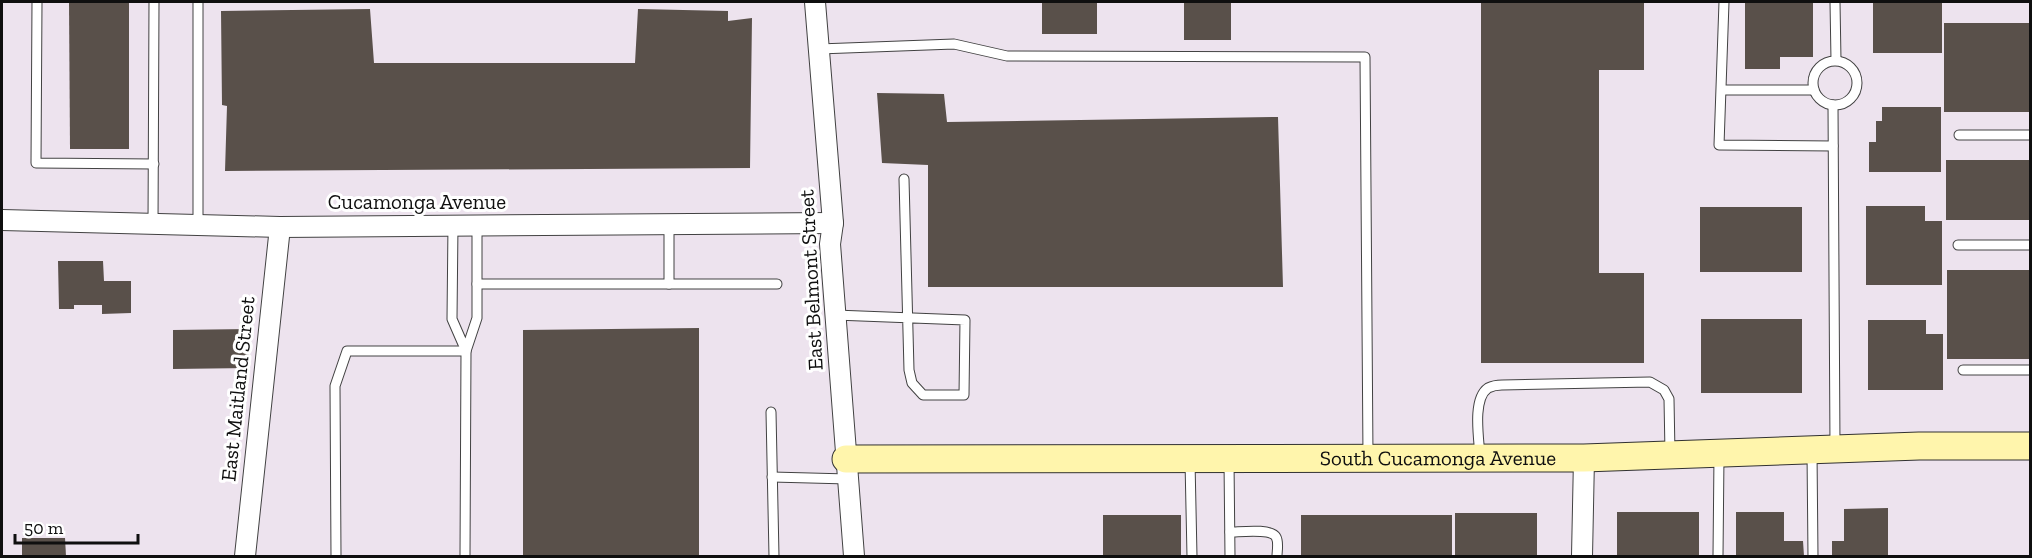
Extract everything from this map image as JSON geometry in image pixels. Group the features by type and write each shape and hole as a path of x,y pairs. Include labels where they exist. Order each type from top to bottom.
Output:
{"street":[{"name":"East Belmont Street","path":"815,2 833,223 830,244 854,556"},
{"name":"Cucamonga Avenue","path":"2,220 280,227 833,223"},
{"name":"East Maitland Street","path":"245,556 280,227"},
{"name":"South Cucamonga Avenue","path":"847,469 1190,458 1584,458 1918,446 2031,446"},
{"path":"1582,556 1584,458"}],"lane":[{"path":"37,2 36,163 154,164"},
{"path":"153,224 154,2"},
{"path":"198,2 198,225"},
{"path":"1724,2 1719,145 1833,146"},
{"path":"1834,2 1836,60"},
{"path":"819,49 954,44 1007,56 1365,57 1368,458"},
{"path":"1836,60 1850,66 1858,79 1858,87 1850,100 1844,104 1833,105 1822,101 1814,90 1813,83 1817,69 1822,64 1836,60"},
{"path":"1722,90 1814,90"},
{"path":"1813,556 1823,449 1833,105"},
{"path":"1959,135 2031,135"},
{"path":"835,315 907,318 965,320 964,395 923,395 912,383 907,318 904,179"},
{"path":"669,224 669,284"},
{"path":"453,225 452,319 466,351"},
{"path":"465,556 466,351 477,318 477,225"},
{"path":"1958,245 2031,244"},
{"path":"477,284 777,284"},
{"path":"336,556 335,386 347,351 466,351"},
{"path":"1963,370 2031,370"},
{"path":"1480,458 1478,404 1483,393 1490,387 1650,382 1664,390 1669,399 1670,455"},
{"path":"771,412 774,556"},
{"path":"1718,556 1719,453"},
{"path":"1190,458 1192,556"},
{"path":"1229,458 1230,556"},
{"path":"772,477 847,469"},
{"path":"1230,532 1267,531 1277,538 1277,556"}],"shaded area":[{"path":"2,2 2030,2 2030,556 2,556"}],"building":[{"path":"69,2 129,2 129,149 70,149"},
{"path":"1042,2 1097,2 1097,34 1042,34"},
{"path":"1184,2 1231,2 1231,40 1184,40"},
{"path":"1481,2 1644,2 1644,70 1599,70 1599,273 1644,273 1644,363 1481,363"},
{"path":"1745,2 1813,2 1813,57 1780,57 1780,69 1745,69"},
{"path":"1873,2 1942,2 1942,53 1873,53"},
{"path":"370,9 374,63 635,63 638,9 728,11 728,21 752,18 750,168 225,171 227,106 222,105 221,11"},
{"path":"1944,23 2030,23 2030,112 1944,112"},
{"path":"877,93 944,94 947,122 1278,117 1283,287 928,287 928,165 882,163"},
{"path":"1882,107 1941,107 1941,172 1869,172 1869,142 1876,142 1876,121 1882,121"},
{"path":"1946,160 2030,160 2030,220 1946,220"},
{"path":"1866,206 1925,206 1925,221 1942,221 1942,285 1866,285"},
{"path":"1700,207 1802,207 1802,272 1700,272"},
{"path":"58,261 103,261 104,281 131,281 131,313 102,314 102,305 74,305 74,309 59,309"},
{"path":"1947,270 2030,270 2030,359 1947,359"},
{"path":"1701,319 1802,319 1802,393 1701,393"},
{"path":"1868,320 1926,320 1926,334 1943,334 1943,390 1868,390"},
{"path":"699,328 699,556 523,556 523,330"},
{"path":"249,329 249,368 173,369 173,330"},
{"path":"1888,508 1888,556 1832,556 1832,541 1844,541 1844,509"},
{"path":"1617,512 1699,512 1699,556 1617,556"},
{"path":"1736,512 1784,512 1784,541 1803,541 1804,556 1736,556"},
{"path":"1455,513 1537,513 1537,556 1455,556"},
{"path":"1103,515 1181,515 1181,556 1103,556"},
{"path":"1301,515 1452,515 1452,556 1301,556"},
{"path":"22,538 65,538 66,556 22,556"}]}
